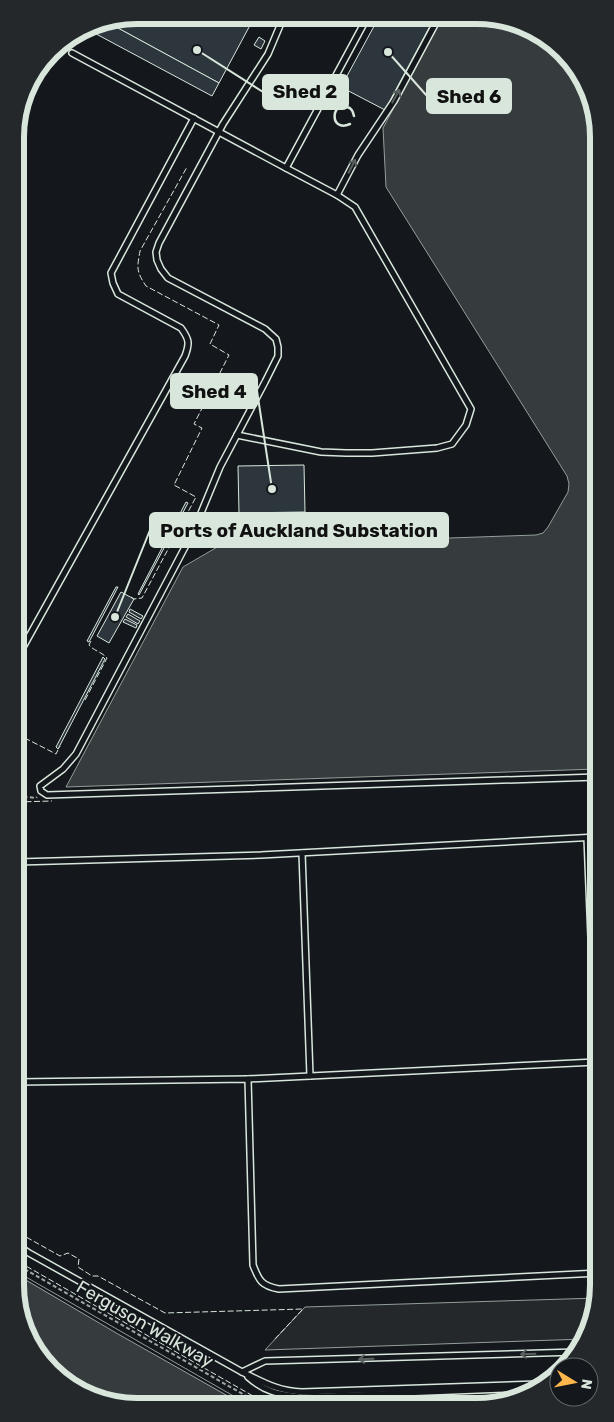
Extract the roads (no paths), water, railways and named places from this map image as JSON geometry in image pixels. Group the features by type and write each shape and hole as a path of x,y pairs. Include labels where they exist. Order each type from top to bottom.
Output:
{"lane":[{"path":"281,24 268,54 234,105 167,227 156,252 161,269 168,278 272,334 276,339 278,356 220,467 194,530 76,754 63,769 40,786 43,793 47,795 590,777"},
{"path":"286,168 364,24"},
{"path":"337,195 358,155 390,106 436,24"},
{"path":"72,52 337,195 355,207 471,409 466,425 452,444 437,448 346,454 322,452 237,435"},
{"path":"24,645 189,345 186,335 181,328 118,294 113,283 112,273 194,118"},
{"path":"586,838 590,928"},
{"path":"24,862 261,856 590,838"},
{"path":"302,853 310,1076"},
{"path":"24,1082 248,1079 590,1062"},
{"path":"248,1079 254,1265 257,1277 267,1287 279,1290 590,1273"},
{"path":"24,1250 242,1372 287,1392 531,1384"},
{"path":"242,1372 266,1362 568,1352"},
{"path":"242,1372 259,1387 277,1394 300,1397 523,1388"}],"place":[{"name":"Shed 2","path":"197,50"},
{"name":"Shed 6","path":"388,52"},
{"name":"Shed 4","path":"272,489"},
{"name":"Ports of Auckland Substation","path":"115,617"}]}
